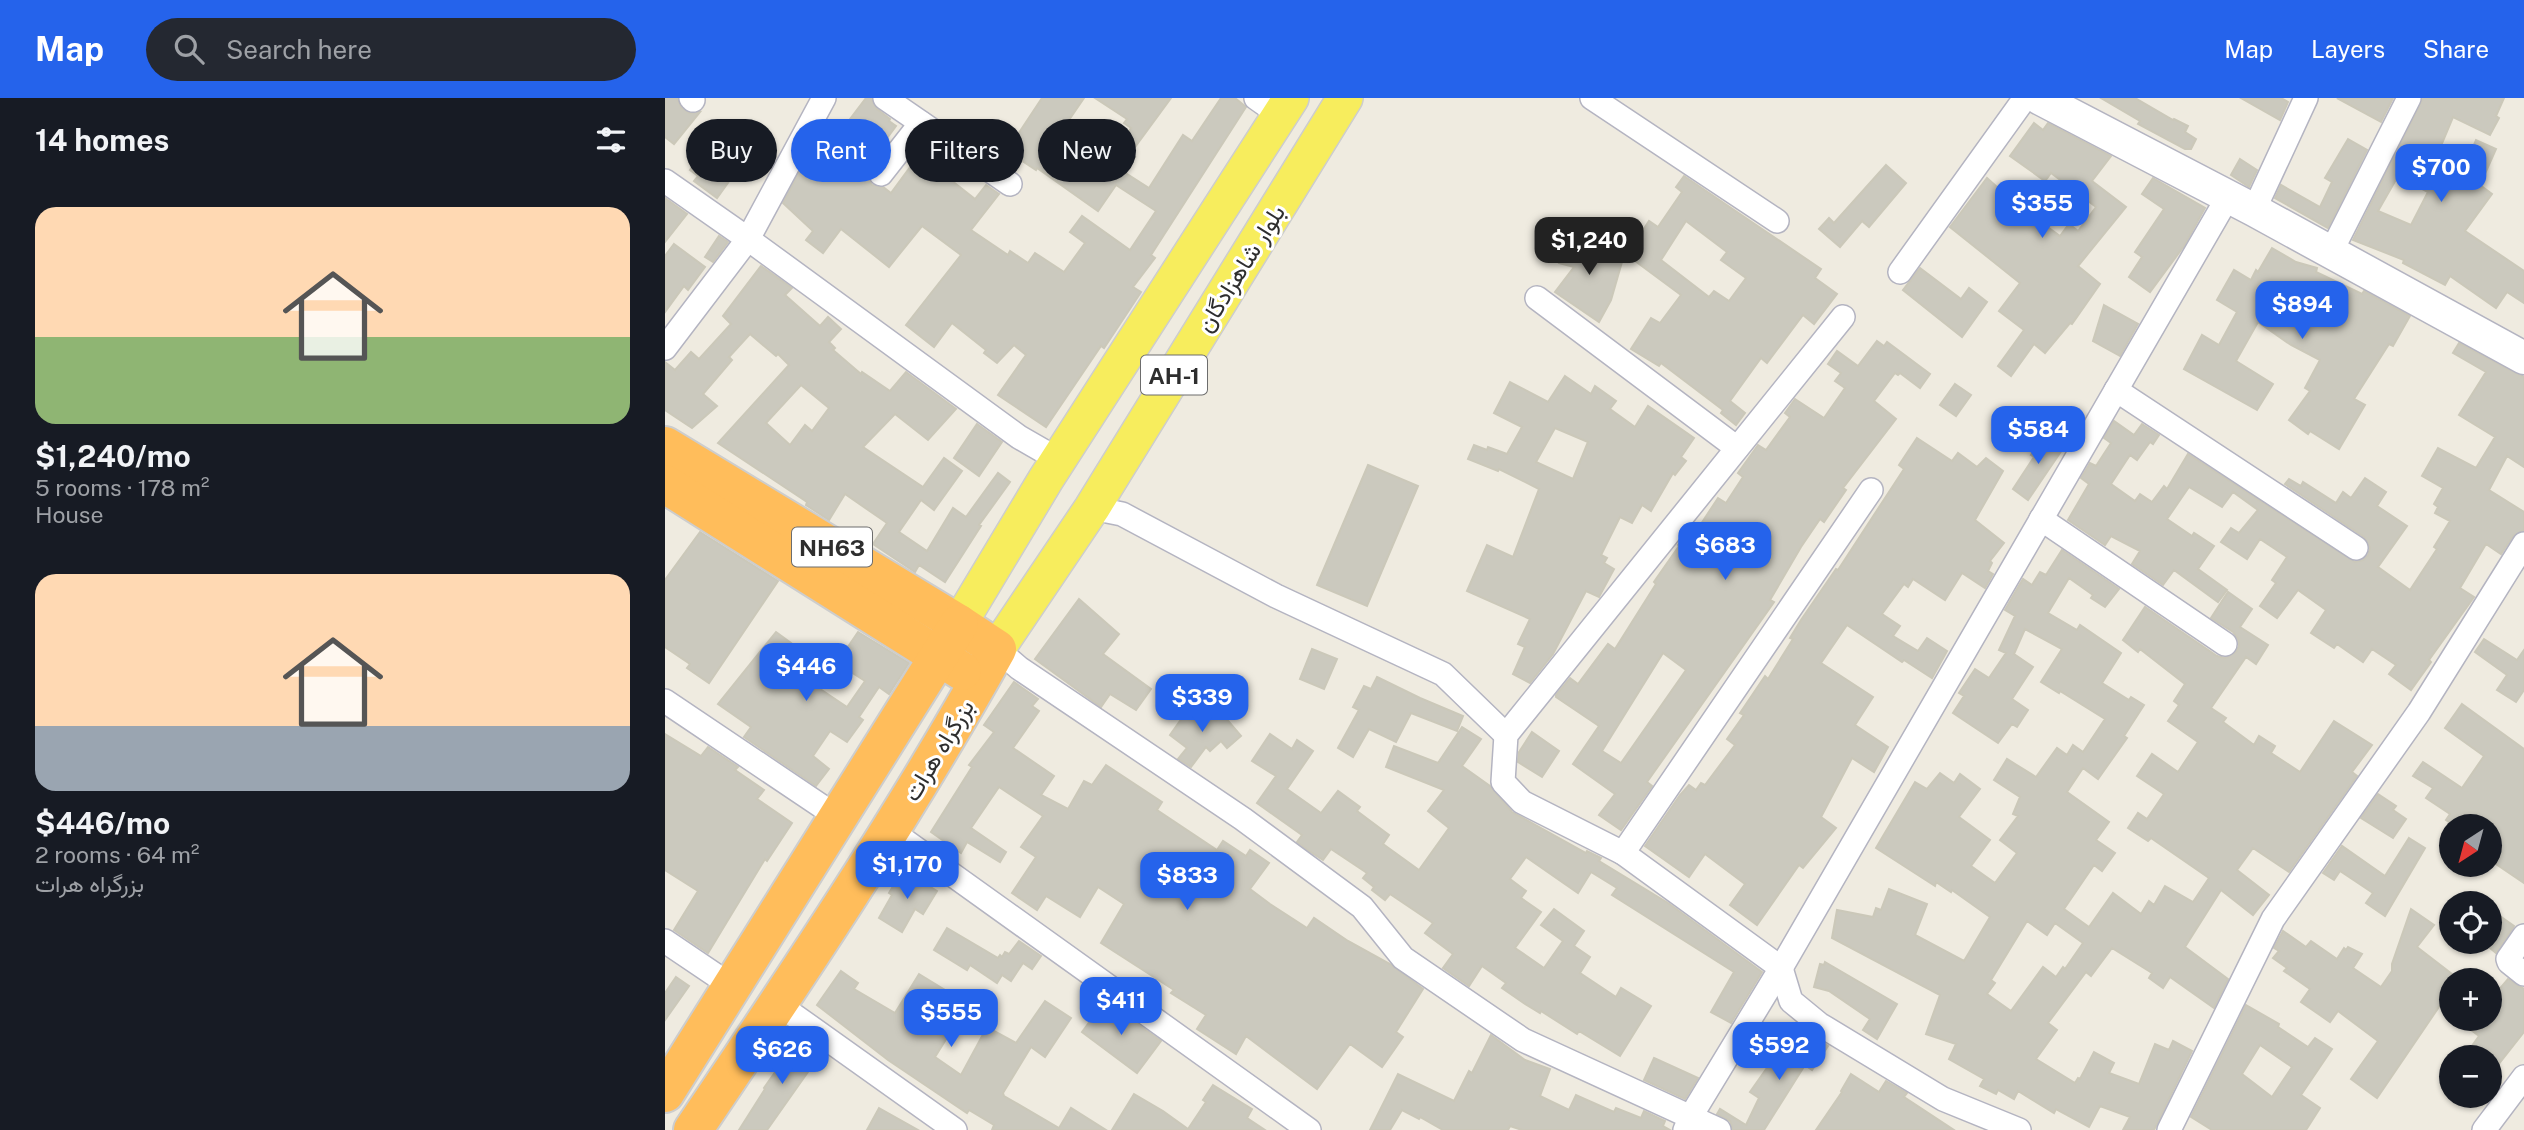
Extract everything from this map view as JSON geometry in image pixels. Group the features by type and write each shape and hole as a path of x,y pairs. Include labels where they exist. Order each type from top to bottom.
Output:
{"highway":[{"name":"NH63","path":"665,446 950,640 978,683"},
{"name":"NH63","path":"665,484 950,640 997,649"},
{"name":"بزرگراه هرات","path":"665,1093 950,640"},
{"name":"بزرگراه هرات","path":"693,1130 890,830 997,649"}],"main road":[{"name":"بلوار شاهزادگان","path":"997,649 1092,508 1345,98"},
{"name":"بلوار شاهزادگان","path":"950,640 1276,104"}],"street":[{"path":"665,348 748,239 824,98"},
{"path":"885,98 915,119"},
{"path":"1592,98 1777,220"},
{"path":"1900,272 2025,98"},
{"path":"2039,98 2241,203 2524,358"},
{"path":"1688,1123 1781,968 2116,390 2241,203 2306,98"},
{"path":"2331,252 2409,98"},
{"path":"891,161 905,143"},
{"path":"665,181 1019,437 1059,460"},
{"path":"1537,298 1737,448"},
{"path":"1843,317 1506,735 1503,782 1522,802 1623,853 1781,968 1791,1001 1819,1024 1943,1099 2019,1130"},
{"path":"2116,390 2356,548"},
{"path":"1623,853 1871,491"},
{"path":"1092,508 1122,514 1276,596 1443,674 1506,735"},
{"path":"2041,519 2225,644"},
{"path":"2169,1130 2273,919 2419,712 2524,544"},
{"path":"997,649 1019,668 1243,819 1362,907 1403,958 1523,1040 1688,1123 1719,1130"},
{"path":"665,701 839,818"},
{"path":"890,830 1309,1130"},
{"path":"2524,936 2508,959 2524,974"},
{"path":"665,941 733,987"},
{"path":"778,1004 955,1130"},
{"path":"2484,1130 2524,1077"}],"building":[{"path":"665,98 677,98 681,107 689,113 700,112 694,119 686,119 686,129 674,144 665,137"},
{"path":"866,98 871,98 877,109 890,119 850,119"},
{"path":"1042,98 1084,98 1070,119 1038,119 1038,169 1024,162 1024,125"},
{"path":"1095,98 1171,98 1136,146 1136,119 1127,119"},
{"path":"1221,98 1235,98 1246,107 1151,255 1155,258 1133,287 1141,292 1046,427 998,395 1026,355 1014,345 997,363 984,353 986,350 952,323 934,347 906,325 961,255 922,226 889,267 841,229 823,253 806,240 813,231 783,203 794,182 870,182 891,193 905,174 905,182 953,182 975,199 986,185 999,194 971,230 1008,255 1010,251 1028,263 1035,253 1064,272 1085,243 1070,232 1082,216 1130,250 1156,211 1116,185 1098,211 1057,182 1136,182 1136,180 1149,188 1183,135 1192,141"},
{"path":"2101,98 2135,98 2188,126 2185,132 2196,139 2191,149 2185,149 2138,124 2140,121"},
{"path":"2241,98 2281,98 2288,102 2280,120"},
{"path":"2337,98 2393,98 2381,122"},
{"path":"2423,98 2504,98 2496,116 2499,118 2490,135 2453,117 2435,160 2461,175 2476,140 2496,149 2480,185 2492,194 2465,231 2524,271 2524,303 2507,292 2496,308 2450,276 2445,285 2403,263 2404,260 2353,240","holes":["2398,176 2428,192 2411,225 2378,211"]},
{"path":"2034,123 2043,130 2048,123 2111,156 2092,181 2126,207 2078,266 2100,284 2072,324 2070,323 2045,353 2034,344 2011,376 1998,366 2024,330 1999,311 2020,283 1950,227 1987,178 2017,205 2060,236 2069,224 2078,231 2096,207 2051,173 2045,181 2010,156"},
{"path":"2348,139 2367,150 2328,228 2275,198 2281,185 2320,207 2332,182 2325,178"},
{"path":"2240,159 2257,170 2249,187 2231,175"},
{"path":"1886,165 1906,183 1869,227 1862,221 1840,247 1819,229 1829,218 1834,223"},
{"path":"1684,176 1821,269 1815,278 1837,294 1814,324 1803,315 1767,363 1761,358 1730,401 1745,413 1736,425 1721,413 1723,410 1661,363 1659,366 1631,349 1651,318 1660,323 1681,295 1627,255 1649,221 1658,227 1682,192 1676,187","holes":["1686,221 1727,252 1721,260 1746,278 1729,301 1714,291 1709,297 1661,260"]},
{"path":"2153,178 2205,208 2184,246 2150,292 2129,277 2142,257 2135,252 2164,209 2142,194"},
{"path":"695,182 728,182 717,198"},
{"path":"665,198 687,214 665,242"},
{"path":"719,236 728,242 713,262 705,257"},
{"path":"1565,238 1624,255 1611,300 1599,322 1555,292 1574,267 1559,263"},
{"path":"674,244 705,267 688,290 684,286 665,312 665,256"},
{"path":"2272,248 2410,316 2393,346 2389,344 2354,399 2365,405 2339,449 2310,431 2308,434 2289,420 2310,391 2305,388 2320,360 2291,345 2258,322 2236,361 2273,384 2257,410 2184,369 2202,335 2219,345 2237,312 2217,300 2234,270 2251,280"},
{"path":"761,266 792,288 785,295 820,326 828,317 841,329 829,342 835,348 833,350 861,374 862,372 890,391 906,372 956,409 928,440 895,414 863,447 923,487 944,458 962,471 934,510 921,500 899,532 927,551 953,508 966,517 998,473 1010,482 979,525 981,526 945,582 919,565 915,572 873,544 887,523 845,494 829,520 806,505 807,502 718,443 789,365 750,334 729,357 732,360 703,394 717,406 692,428 665,410 665,362 675,370 691,352 699,359 731,324 723,316","holes":["801,385 829,408 812,431 805,425 790,445 766,423"]},
{"path":"1920,268 1961,299 1969,288 1987,302 1962,337 1903,290"},
{"path":"2104,305 2138,324 2120,356 2093,341"},
{"path":"1877,341 1884,346 1887,342 1930,374 1920,388 1900,373 1895,373 1874,401 1896,419 1843,488 1846,490 1824,522 1820,519 1801,547 1770,600 1774,602 1647,782 1652,786 1621,830 1599,815 1615,794 1573,764 1599,726 1556,695 1570,678 1578,684 1608,644 1615,649 1678,545 1692,527 1697,530 1718,498 1726,503 1743,477 1738,473 1758,445 1766,450 1790,417 1785,413 1795,399 1824,418 1845,388 1835,381 1841,373 1828,364 1837,351 1858,366","holes":["1663,653 1686,670 1621,763 1602,751"]},
{"path":"2459,343 2524,377 2524,467 2507,456 2489,490 2524,512 2524,530 2513,536 2501,554 2486,544 2460,588 2474,597 2411,690 2389,674 2396,665 2372,649 2363,662 2337,644 2334,648 2311,633 2326,610 2298,590 2277,618 2260,606 2276,583 2272,580 2287,557 2260,539 2247,559 2221,542 2231,528 2239,533 2258,510 2233,492 2222,507 2189,487 2167,519 2192,536 2194,533 2214,546 2198,569 2227,590 2218,602 2174,570 2163,585 2132,564 2140,551 2111,536 2105,545 2068,520 2089,484 2081,478 2090,463 2096,466 2111,443 2104,438 2114,421 2134,435 2142,424 2159,435 2153,444 2150,442 2137,460 2130,455 2111,484 2135,501 2140,494 2152,502 2164,486 2167,489 2188,454 2355,562 2368,555 2370,548 2364,537 2285,484 2289,479 2301,486 2303,482 2336,503 2343,492 2351,498 2365,478 2386,492 2377,506 2407,526 2378,567 2410,590 2437,549 2434,547 2450,521 2435,513 2438,507 2434,504 2443,488 2422,476 2438,448 2476,468 2495,437 2459,415 2486,372 2453,353"},
{"path":"1565,376 1591,394 1595,386 1616,401 1610,409 1635,427 1648,406 1694,438 1681,457 1686,461 1675,475 1673,473 1651,511 1642,505 1632,523 1620,517 1601,555 1607,558 1604,563 1614,569 1599,597 1586,591 1553,654 1530,683 1513,674 1525,647 1518,644 1530,619 1467,591 1487,545 1513,557 1539,489 1499,469 1498,471 1468,459 1474,445 1507,454 1522,427 1494,413 1510,382 1548,402","holes":["1555,428 1588,442 1573,479 1536,462"]},
{"path":"1955,384 1971,395 1956,416 1940,405"},
{"path":"977,424 1002,442 979,476 954,458"},
{"path":"2046,434 2064,447 2028,500 2013,489"},
{"path":"1917,438 1952,461 1958,453 1977,467 1986,458 2003,471 1975,520 2004,543 1990,561 1992,563 1988,571 1993,574 1985,588 1962,573 1945,600 1913,579 1908,587 1904,584 1882,614 1900,626 1893,636 1918,651 1927,638 1947,651 1932,678 1904,660 1902,662 1847,625 1821,663 1873,697 1855,725 1888,747 1874,772 1852,758 1821,817 1836,828 1803,868 1799,865 1757,925 1730,905 1745,884 1705,854 1689,877 1645,846 1680,795 1689,785 1696,790 1701,783 1705,785 1735,745 1727,739 1744,715 1740,713 1765,676 1768,679 1793,639 1790,638 1801,620 1836,569 1838,570 1904,469 1899,465"},
{"path":"1368,465 1418,486 1367,606 1317,585"},
{"path":"700,532 778,581 709,683 687,668 690,664 665,647 665,580"},
{"path":"2062,550 2119,589 2105,607 2069,578 2048,613 2077,630 2080,625 2121,653 2102,683 2129,700 2131,697 2144,705 2124,736 2127,738 2098,779 2083,768 2067,792 2109,822 2096,840 2115,853 2102,871 2094,865 2064,909 2089,927 2113,893 2141,914 2149,901 2154,905 2165,886 2193,902 2209,878 2151,838 2148,841 2128,828 2138,813 2147,819 2164,794 2137,776 2152,754 2178,772 2198,742 2168,721 2179,705 2174,701 2185,684 2140,649 2138,652 2123,640 2145,607 2217,656 2225,658 2236,652 2238,639 2233,632 2211,618 2228,592 2252,609 2240,627 2268,645 2256,664 2246,657 2211,708 2226,718 2223,722 2254,745 2259,736 2275,746 2271,753 2300,772 2334,721 2372,745 2352,772 2357,776 2289,872 2253,848 2237,870 2269,895 2253,915 2221,890 2185,947 2228,979 2214,1008 2170,977 2163,988 2149,978 2152,973 2112,948 2091,976 2086,972 2048,1023 2057,1030 2036,1059 2075,1083 2080,1079 2094,1052 2114,1063 2109,1073 2139,1084 2155,1044 2169,1050 2173,1041 2192,1051 2154,1130 2123,1130 2130,1117 2100,1106 2089,1127 2056,1109 2054,1113 2018,1091 2014,1099 1998,1090 1996,1094 1980,1086 1984,1079 1949,1059 1956,1044 1926,1034 1940,995 1832,938 1837,910 1873,917 1876,908 1881,910 1889,889 1927,904 1915,935 1964,961 1990,917 1952,890 1951,892 1936,882 1935,886 1876,848 1915,782 1927,789 1940,773 1954,783 1960,774 1980,789 1959,817 1990,840 1971,866 1995,883 2017,853 2000,840 2018,816 2013,814 2020,797 1994,780 2007,759 2036,777 2057,748 2067,755 2073,745 2083,752 2105,719 2041,682 2062,649 2025,629 2014,654 2033,667 2012,699 2028,710 2017,727 2012,724 1998,743 1953,713 1964,696 1959,693 1975,669 1989,678 2006,653 1999,650 2015,616 2005,610 2023,579 2032,585 2040,572 2046,575","holes":["2027,921 2047,935 2055,923 2083,943 2056,977 2043,967 2011,1011 1987,994 1995,983 1991,980"]},
{"path":"1079,599 1119,634 1103,654 1151,689 1136,710 1110,694 1101,707 1035,659"},
{"path":"776,632 791,643 777,660 847,707 865,681 837,663 858,632 909,663 889,694 879,687 859,717 863,720 847,742 830,731 813,756 829,769 816,786 744,737 751,727 718,704"},
{"path":"2484,639 2517,660 2524,650 2524,690 2516,702 2497,690 2507,675 2475,652"},
{"path":"1312,649 1337,659 1324,689 1300,679"},
{"path":"1377,677 1463,716 1457,731 1411,713 1396,742 1369,729 1353,757 1338,748 1359,710 1353,707 1364,686 1371,689"},
{"path":"1014,682 1038,699 1032,706 1039,711 1013,748 1054,776 1041,795 1068,809 1084,781 1092,785 1106,765 1162,802 1157,810 1217,850 1223,841 1246,856 1250,850 1269,863 1250,889 1270,904 1307,928 1314,918 1390,964 1423,989 1396,1032 1403,1037 1382,1067 1350,1044 1317,1089 1246,1036 1236,1054 1197,1029 1206,1015 1171,993 1174,990 1101,943 1124,904 1098,887 1080,917 1046,896 1037,910 1012,893 1036,857 1021,847 1043,816 999,787 971,828 1006,852 1000,862 967,842 961,853 931,832 972,767 969,765 994,732 984,725"},
{"path":"1192,704 1216,721 1223,715 1241,736 1227,748 1221,741 1210,751 1206,747 1191,767 1178,759 1187,748 1170,735"},
{"path":"2462,704 2524,749 2524,883 2503,869 2503,814 2450,814 2426,798 2433,788 2413,776 2423,762 2462,788 2484,756 2445,728"},
{"path":"1462,727 1481,739 1462,766 1490,786 1512,812 1586,853 1587,851 1601,858 1599,861 1668,903 1762,972 1731,1023 1711,1012 1734,972 1612,895 1617,888 1591,872 1578,893 1526,857 1510,879 1526,891 1521,898 1541,912 1515,948 1544,968 1563,941 1541,925 1554,909 1584,931 1574,946 1590,957 1580,973 1616,997 1621,988 1651,1006 1620,1056 1579,1031 1577,1034 1525,1004 1502,988 1506,983 1482,966 1469,986 1443,968 1453,954 1425,933 1433,923 1390,894 1385,900 1372,890 1374,887 1363,878 1367,873 1331,849 1323,860 1309,851 1297,842 1302,835 1257,803 1276,776 1252,761 1270,734 1292,749 1297,740 1313,751 1287,789 1321,813 1338,791 1360,807 1357,811 1389,835 1383,844 1419,870 1449,828 1428,811 1444,790 1386,767 1394,746 1438,763"},
{"path":"1532,732 1559,751 1542,777 1518,762 1519,752"},
{"path":"665,734 701,756 708,747 738,767 735,770 764,790 757,799 792,823 767,861 765,859 708,953 674,930 698,891 665,870"},
{"path":"2378,794 2396,806 2393,810 2406,819 2393,838 2361,818"},
{"path":"2409,838 2425,848 2385,916 2366,903 2373,893 2340,871 2334,880 2323,873 2342,846 2385,876"},
{"path":"903,870 937,891 923,914 915,909 902,932 879,918 892,895 889,893"},
{"path":"2411,909 2434,925 2417,947 2444,968 2439,968 2439,1007 2377,1098 2351,1079 2378,1041 2338,1011 2330,1022 2301,1002 2310,989 2284,971 2287,968 2273,958 2279,951 2274,948 2283,931 2306,947 2311,941 2337,959 2344,948 2346,950 2348,947 2362,954 2353,968 2381,987 2392,971"},
{"path":"2502,918 2514,926 2502,944"},
{"path":"947,928 998,958 1005,952 1009,954 1019,941 1041,956 1032,969 1023,963 1011,981 1002,975 997,983 970,965 967,970 934,950"},
{"path":"1825,962 1897,1004 1877,1039 1863,1030 1870,1019 1829,991 1814,987 1820,964 1824,965"},
{"path":"841,971 858,983 854,989 895,1013 919,974 968,1004 935,1057 961,1075 987,1027 1016,1043 1045,1001 1071,1018 1045,1057 1031,1047 1003,1093 1004,1096 1059,1128 1071,1108 1106,1130 992,1130 994,1125 969,1110 967,1113 888,1060 817,1005"},
{"path":"676,977 689,986 665,1020 665,993"},
{"path":"2508,979 2524,989 2524,1032 2502,1060 2502,1045 2473,1045 2479,1036 2472,1031 2502,1031 2502,986"},
{"path":"1105,1001 1161,1041 1137,1073 1082,1032"},
{"path":"2246,1005 2279,1024 2278,1027 2308,1047 2315,1038 2332,1049 2301,1095 2320,1108 2306,1130 2212,1130 2191,1117","holes":["2260,1045 2292,1067 2272,1097 2242,1074"]},
{"path":"1808,1033 1828,1046 1812,1070 1805,1065 1764,1130 1733,1130 1730,1121 1717,1114 1720,1109 1746,1125 1759,1098 1750,1092 1776,1055 1782,1059 1797,1036 1803,1040"},
{"path":"1491,1035 1525,1060 1550,1069 1540,1096 1569,1110 1576,1095 1614,1112 1616,1108 1641,1118 1644,1111 1665,1121 1663,1126 1670,1130 1522,1130 1510,1126 1508,1130 1443,1130 1402,1110 1390,1130 1370,1130 1398,1074 1454,1101"},
{"path":"800,1037 822,1052 767,1130 739,1130 764,1088"},
{"path":"1654,1058 1698,1078 1685,1099 1644,1080"},
{"path":"1851,1074 1879,1092 1886,1081 1907,1093 1904,1097 1954,1130 1816,1130"},
{"path":"1213,1085 1252,1109 1247,1118 1265,1130 1112,1130 1134,1094 1188,1129 1206,1102 1203,1100"},
{"path":"879,1108 918,1130 867,1130"}]}
